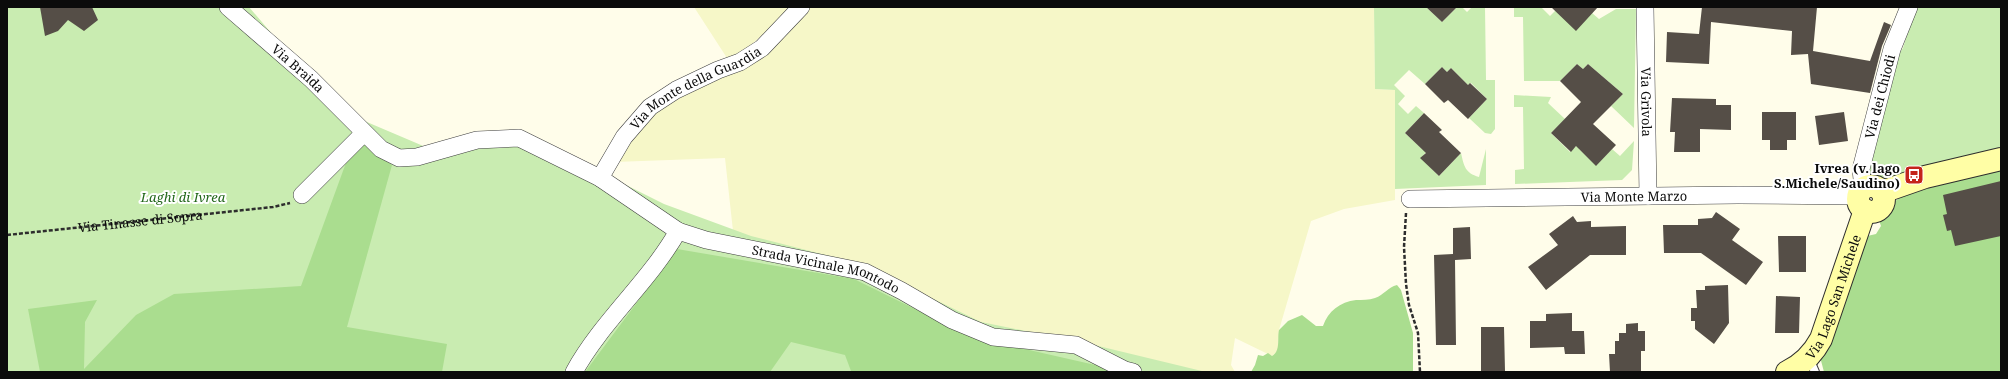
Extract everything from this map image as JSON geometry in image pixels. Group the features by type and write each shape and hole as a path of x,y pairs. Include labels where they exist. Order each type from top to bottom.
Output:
{"main road":[{"path":"1867,197 1925,177 2001,159"},
{"name":"Via Lago San Michele","path":"1787,372 1800,364 1812,365 1867,197"}],"street":[{"name":"Via Braida","path":"228,7 311,79 381,149 399,158 417,157 477,140 519,138 600,178"},
{"name":"Via Monte della Guardia","path":"600,178 624,137 650,107 676,90 718,70 740,62 762,48 801,7"},
{"name":"Via Grivola","path":"1645,7 1648,196"},
{"name":"Via dei Chiodi","path":"1867,197 1861,168 1892,49 1909,7"},
{"path":"302,195 364,133"},
{"name":"Strada Vicinale Montodo","path":"600,178 678,231 706,240 865,272 902,290 952,320 993,337 1076,345 1125,370 1133,372"},
{"name":"Via Monte Marzo","path":"1410,199 1648,196 1867,197"},
{"path":"574,372 585,352 622,304 665,254 678,231"}],"path":[{"name":"Via Tinasse di Sopra","path":"7,235 273,207 288,204 302,195"},
{"path":"1410,199 1405,218 1406,284 1409,305 1418,333 1420,372"}],"green space":[{"name":"Laghi di Ivrea","path":"7,7 249,7 295,61 348,114 428,148 515,137 570,157 664,204 751,236 861,264 981,322 1090,344 1206,372 7,372"},
{"path":"694,7 793,7 742,53 727,58"},
{"path":"809,7 1374,7 1375,89 1395,90 1395,200 1344,209 1311,221 1279,330 1278,351 1272,356 1235,338 1231,365 1235,372 1153,372 991,331 734,240 725,158 614,162 652,111 705,78"},
{"path":"1374,7 1426,7 1442,22 1457,7 1462,7 1467,12 1472,7 1485,7 1486,80 1495,80 1495,129 1491,134 1485,133 1469,118 1487,99 1471,83 1468,85 1451,68 1447,72 1442,67 1425,84 1409,70 1394,85 1405,96 1398,104 1408,114 1416,106 1424,113 1405,133 1422,149 1428,150 1421,158 1439,176 1461,153 1463,162 1468,171 1479,177 1486,149 1486,185 1395,189 1395,90 1375,89"},
{"path":"1514,7 1541,7 1550,16 1558,8 1592,13 1599,19 1616,9 1636,9 1634,128 1611,106 1623,94 1588,64 1583,69 1577,64 1560,81 1524,81 1523,17 1514,17"},
{"path":"1915,7 2001,7 2001,151 1892,178 1868,177 1892,64 1903,48"},
{"path":"1514,95 1551,97 1548,103 1565,119 1551,133 1570,152 1578,144 1579,149 1596,165 1612,149 1620,156 1634,141 1632,170 1622,180 1515,184 1515,170 1524,169 1523,107 1514,107"},
{"path":"364,143 392,165 347,327 447,344 442,372 40,372 28,309 97,300 85,322 84,369 136,315 174,294 301,286 347,160"},
{"path":"2001,170 2001,372 1824,372 1819,353 1863,237 1876,234 1881,226 1878,217 1884,209 1905,194"},
{"path":"677,249 854,279 972,337 1126,372 854,372 851,371 845,355 791,342 770,372 585,372"},
{"path":"1397,285 1401,290 1413,333 1413,372 1251,372 1258,355 1263,356 1268,353 1272,356 1275,354 1278,348 1279,330 1288,321 1302,315 1316,326 1323,326 1331,312 1340,305 1350,301 1375,298 1391,287"}],"building":[{"path":"40,7 92,7 98,20 84,31 68,20 58,31 45,36"},
{"path":"1426,7 1457,7 1442,22"},
{"path":"1551,7 1598,7 1576,31"},
{"path":"1702,7 1817,7 1813,51 1870,61 1884,22 1891,25 1882,46 1870,93 1811,84 1808,54 1791,55 1792,31 1711,22 1709,64 1666,62 1667,32 1699,34"},
{"path":"1577,64 1583,69 1588,64 1623,94 1593,124 1616,145 1596,166 1576,146 1571,152 1551,133 1581,102 1560,81"},
{"path":"1442,67 1447,72 1451,68 1468,85 1470,83 1487,99 1468,119 1448,100 1444,103 1425,84"},
{"path":"1672,98 1716,99 1716,105 1731,105 1731,130 1700,129 1700,152 1674,152 1675,132 1670,132"},
{"path":"1762,112 1796,112 1796,140 1787,140 1787,150 1770,150 1770,140 1762,140"},
{"path":"1844,112 1848,141 1819,145 1815,116"},
{"path":"1424,113 1442,130 1439,132 1461,153 1439,176 1420,158 1426,153 1405,133"},
{"path":"2001,181 2001,236 1955,246 1951,230 1947,231 1943,215 1947,214 1943,195"},
{"path":"1716,212 1740,229 1732,240 1763,262 1746,285 1701,253 1664,253 1663,225 1698,225 1698,219 1712,218"},
{"path":"1573,216 1577,222 1591,221 1591,227 1626,226 1626,255 1590,255 1546,290 1528,267 1558,245 1549,234"},
{"path":"1470,227 1471,259 1455,260 1456,345 1436,345 1434,255 1453,254 1453,228"},
{"path":"1778,236 1806,236 1806,272 1779,272"},
{"path":"1728,285 1729,323 1714,344 1695,329 1695,321 1691,321 1691,308 1697,308 1696,290 1705,290 1705,286"},
{"path":"1776,296 1800,297 1799,333 1775,333"},
{"path":"1572,313 1572,331 1584,331 1585,354 1565,354 1564,347 1530,348 1530,321 1546,321 1546,314"},
{"path":"1638,323 1638,331 1645,331 1645,351 1641,351 1641,371 1610,372 1609,354 1615,354 1615,341 1619,341 1619,333 1626,333 1626,324"},
{"path":"1481,327 1504,327 1505,371 1481,371"}],"place":[{"name":"Ivrea (v. lago S.Michele/Saudino)","path":"1914,175"}]}
